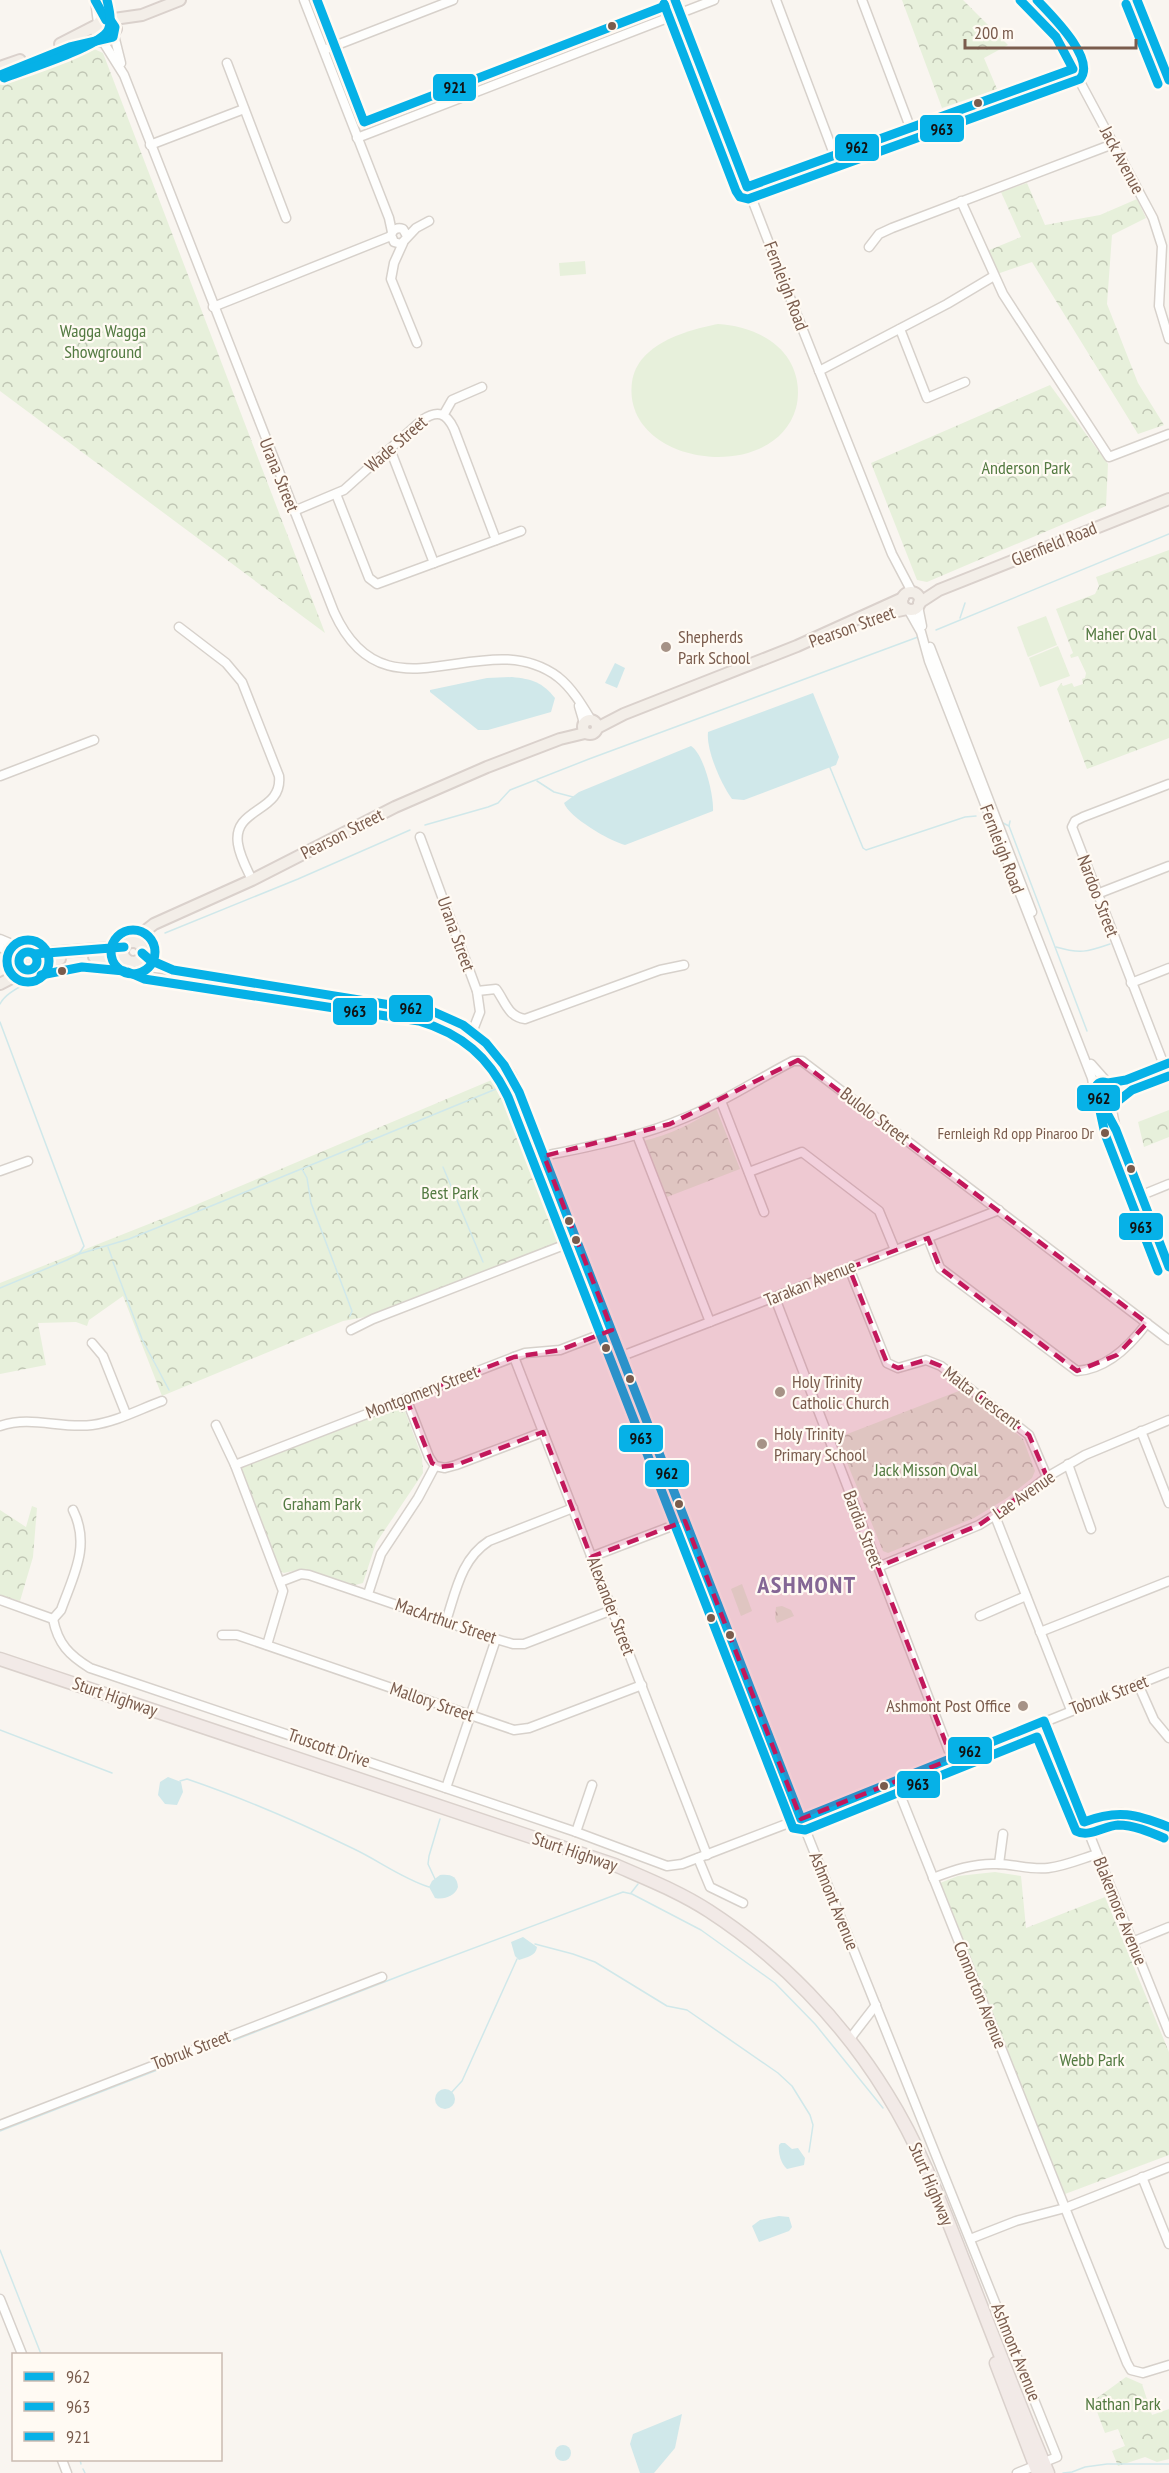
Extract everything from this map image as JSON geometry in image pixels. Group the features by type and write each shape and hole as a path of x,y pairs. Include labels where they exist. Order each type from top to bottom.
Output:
{"highway":[{"name":"Sturt Highway","path":"0,1659 615,1865 662,1885 707,1909 773,1959 849,2040 887,2094 910,2135 934,2186 970,2279 1001,2379 1041,2469"}],"main road":[{"path":"1,67 76,37 102,22 142,15 180,0"},
{"path":"1,67 70,47 110,39 142,15"},
{"path":"102,22 114,25 115,34"},
{"path":"102,22 97,35 102,39"},
{"name":"Glenfield Road","path":"911,601 1169,499"},
{"name":"Pearson Street","path":"128,945 154,924 252,880 395,807 589,725 624,714 888,613 911,601"},
{"path":"28,960 114,956 130,960 140,958 142,951 162,921"},
{"path":"0,983 28,960 138,944 142,951"},
{"path":"128,945 123,952 130,960"}],"street":[{"path":"95,0 102,22"},
{"path":"304,0 357,138 398,236 397,260 394,262 391,279 417,343"},
{"path":"324,50 453,0"},
{"name":"Fernleigh Road","path":"675,0 819,371 922,625 1091,1064 1109,1088 1111,1113 1116,1130 1169,1267"},
{"path":"357,138 714,0"},
{"path":"776,0 834,154"},
{"path":"862,0 910,127"},
{"name":"Jack Avenue","path":"1020,0 1056,37 1159,232 1163,259 1159,306 1169,339"},
{"path":"1137,0 1169,80"},
{"name":"Urana Street","path":"115,34 123,75"},
{"name":"Urana Street","path":"102,39 123,75 294,511 341,627 349,639 370,657 384,664 412,669 489,658 515,659 536,665 552,673 566,684 576,697 589,725"},
{"path":"226,63 286,218"},
{"path":"747,187 1073,69"},
{"path":"150,145 244,109"},
{"path":"869,247 875,238 886,231 1113,144"},
{"path":"961,201 994,276 1010,305 1109,457 1169,434"},
{"path":"213,307 398,236"},
{"path":"819,371 994,276"},
{"path":"900,329 927,398 965,382"},
{"path":"444,414 452,400 482,387"},
{"name":"Wade Street","path":"294,511 336,494 349,486 422,420 434,413 444,414 454,429 496,540"},
{"path":"390,449 434,563"},
{"path":"336,494 372,582 380,584 520,531"},
{"name":"Fernleigh Road","path":"911,601 929,661 1092,1078 1095,1093 1116,1130"},
{"path":"179,627 226,663 242,682 279,776 280,785 274,799 251,814 240,827 238,834 240,851 252,880"},
{"path":"0,776 94,740"},
{"name":"Nardoo Street","path":"1166,1064 1131,983 1073,834 1073,824 1083,817 1169,784"},
{"name":"Urana Street","path":"420,837 477,991 480,1011 473,1030"},
{"path":"1097,894 1169,866"},
{"path":"0,939 28,960"},
{"path":"0,947 28,960"},
{"path":"142,951 150,960 173,970"},
{"name":"Ashmont Avenue","path":"130,960 147,967 422,1009 448,1017 473,1030 493,1048 512,1076 801,1820 1057,2457 1041,2469"},
{"path":"477,991 496,989 509,1012 516,1018 525,1019 660,970 684,966"},
{"path":"1131,983 1169,968"},
{"name":"Bulolo Street","path":"544,1156 638,1135 687,1117 793,1061 802,1061 1169,1340"},
{"path":"1109,1088 1098,1083 1095,1093 1104,1098 1109,1088 1166,1064"},
{"path":"721,1101 764,1212"},
{"path":"638,1135 710,1322"},
{"path":"748,1172 802,1152 879,1211 896,1250"},
{"path":"0,1171 28,1161"},
{"path":"1142,1195 1169,1184"},
{"name":"Tarakan Avenue","path":"622,1356 999,1210"},
{"path":"928,1238 940,1269 1077,1371 1100,1364 1117,1355 1134,1340 1147,1323"},
{"path":"351,1330 373,1319 577,1240"},
{"name":"Malta Crescent","path":"849,1268 887,1364 898,1368 926,1360 941,1366 1029,1435 1047,1478"},
{"name":"Bardia Street","path":"775,1298 952,1759"},
{"name":"Montgomery Street","path":"235,1465 525,1353 560,1350 612,1330"},
{"path":"92,1343 103,1356 126,1414"},
{"name":"Alexander Street","path":"514,1357 707,1855"},
{"path":"406,1398 429,1457 435,1466 445,1468 456,1465 543,1432"},
{"path":"0,1426 24,1420 92,1425 162,1401"},
{"name":"Lae Avenue","path":"878,1567 960,1534 995,1516 1068,1464 1169,1420"},
{"path":"216,1425 235,1465 283,1593 267,1644"},
{"path":"1141,1431 1169,1503"},
{"path":"1068,1464 1090,1528"},
{"path":"369,1594 381,1554 423,1491 435,1466"},
{"path":"446,1622 462,1572 477,1549 489,1541 573,1508"},
{"path":"0,1600 53,1619 61,1610 82,1545 80,1524 74,1510"},
{"path":"995,1516 1071,1710"},
{"path":"591,1557 685,1521"},
{"name":"MacArthur Street","path":"280,1582 305,1574 513,1644 524,1644 612,1610"},
{"path":"1040,1632 1169,1581"},
{"path":"980,1616 1026,1596"},
{"name":"Truscott Drive","path":"53,1619 58,1638 64,1649 73,1658 90,1668 576,1832 660,1864 667,1866 682,1864"},
{"name":"Mallory Street","path":"222,1635 237,1635 267,1644 514,1730 521,1730 642,1685"},
{"path":"446,1788 496,1640"},
{"name":"Tobruk Street","path":"682,1864 801,1820 1169,1672"},
{"path":"1138,1684 1154,1720 1169,1738"},
{"name":"Blakemore Avenue","path":"1044,1721 1169,2033"},
{"name":"Connorton Avenue","path":"895,1782 1131,2370 1143,2373 1169,2364"},
{"path":"576,1832 592,1785"},
{"path":"1084,1822 1102,1814 1121,1812 1142,1816 1169,1827"},
{"path":"999,1863 1003,1834"},
{"path":"933,1878 966,1867 999,1863 1031,1869 1048,1868 1097,1854"},
{"path":"698,1858 710,1887 743,1903"},
{"path":"1132,1942 1169,1927"},
{"name":"Tobruk Street","path":"0,2125 382,1977"},
{"path":"849,2040 876,2005"},
{"path":"970,2238 1016,2221 1065,2208 1169,2167"},
{"path":"1142,2177 1169,2244"},
{"path":"0,2299 21,2353"},
{"path":"1017,2473 1041,2469"}],"highlighted area":[{"path":"798,1060 1147,1323 1117,1355 1077,1371 940,1268 928,1238 849,1268 887,1363 898,1368 926,1360 941,1366 1029,1435 1047,1477 979,1525 878,1567 952,1759 801,1819 685,1521 591,1557 543,1432 456,1465 440,1467 432,1463 406,1398 514,1357 560,1350 612,1330 544,1156 670,1124"}],"green space":[{"path":"902,0 963,0 1008,45 984,58 997,89 942,108"},
{"name":"Wagga Wagga Showground","path":"92,48 103,53 325,633 0,391 0,85"},
{"path":"1027,183 1045,225 1100,215 1137,199 1146,218 1112,235 1107,304 1138,383 1164,425 1138,434 1032,262 997,274 987,251 1021,237 1001,192"},
{"path":"585,261 586,274 560,276 559,263"},
{"path":"718,324 748,330 776,345 789,360 797,384 798,396 796,408 782,433 760,449 732,456 702,456 673,448 650,432 635,410 632,382 643,358 653,349 678,335"},
{"name":"Anderson Park","path":"1050,385 1108,464 1106,506 927,582 917,580 871,463"},
{"name":"Maher Oval","path":"1169,550 1169,738 1087,769 1057,689 1061,683 1063,686 1072,683 1074,687 1083,684 1082,679 1085,678 1086,673 1078,656 1071,658 1070,655 1073,653 1056,609 1095,594 1099,586 1096,577"},
{"path":"1046,616 1057,645 1028,657 1017,627"},
{"path":"1058,646 1070,676 1040,687 1029,658"},
{"name":"Best Park","path":"505,1072 516,1093 575,1239 371,1316 343,1321 162,1396 123,1296 89,1320 87,1326 76,1322 38,1323 46,1365 0,1374 0,1283 174,1214 494,1079"},
{"path":"716,1108 740,1169 667,1197 643,1141 681,1128"},
{"path":"1169,1110 1169,1137 1144,1147 1138,1122"},
{"name":"Jack Misson Oval","path":"964,1389 1023,1439 1035,1471 1032,1478 1007,1498 974,1518 888,1553 883,1551 837,1438"},
{"name":"Graham Park","path":"399,1403 403,1406 422,1457 423,1473 376,1543 363,1583 355,1585 302,1569 284,1573 277,1570 240,1472 244,1464"},
{"path":"32,1506 37,1508 33,1557 20,1601 0,1595 0,1510 26,1527"},
{"path":"742,1584 752,1611 741,1616 731,1589"},
{"path":"782,1606 791,1610 794,1616 777,1623 776,1607"},
{"name":"Webb Park","path":"995,1872 1021,1876 1026,1928 1105,1897 1169,2052 1169,2155 1065,2194 940,1883 958,1876"},
{"name":"Nathan Park","path":"1126,2377 1142,2384 1152,2415 1169,2409 1169,2459 1157,2462 1145,2457 1118,2466 1112,2451 1125,2446 1118,2429 1105,2433 1093,2401"}],"water":[{"path":"615,663 625,668 617,688 605,683"},
{"path":"512,677 531,680 546,688 555,698 551,712 488,730 478,730 430,692 430,690 487,678"},
{"path":"813,693 839,757 836,765 744,800 732,799 715,767 709,748 708,732"},
{"path":"691,746 696,750 704,766 712,796 713,811 625,845 590,828 573,815 564,803 579,792"},
{"path":"168,1777 181,1782 183,1792 177,1805 165,1804 158,1795 160,1782"},
{"path":"440,1875 453,1876 456,1880 458,1887 449,1897 435,1898 429,1887 432,1881"},
{"path":"523,1937 537,1947 533,1954 519,1960 515,1956 511,1942"},
{"path":"445,2089 452,2092 455,2099 452,2106 445,2109 438,2106 435,2099 438,2092"},
{"path":"785,2143 792,2149 798,2148 805,2158 804,2165 787,2169 780,2155 779,2145"},
{"path":"779,2216 789,2217 792,2227 789,2231 759,2242 752,2226 760,2220"},
{"path":"682,2414 675,2448 654,2473 640,2473 630,2444 633,2434"},
{"path":"560,2445 566,2445 571,2453 569,2459 560,2461 555,2456 555,2450"}],"waterway":[{"path":"936,630 1169,534"},
{"path":"960,618 965,603"},
{"path":"425,825 488,807 498,803 510,790 918,637"},
{"path":"829,765 863,848 866,850 965,817 976,816"},
{"path":"537,781 554,792 573,797"},
{"path":"1003,823 1009,826 1010,821"},
{"path":"1009,826 1087,1031"},
{"path":"165,933 410,830"},
{"path":"1056,947 1083,951 1110,944"},
{"path":"0,1004 5,997 23,985 78,965"},
{"path":"0,1022 84,1246 79,1254 0,1288"},
{"path":"79,1254 129,1239 496,1089"},
{"path":"443,1167 483,1262"},
{"path":"302,1169 307,1178 311,1203 352,1311 350,1316"},
{"path":"108,1247 112,1258"},
{"path":"113,1262 142,1339 169,1390"},
{"path":"0,1730 112,1773"},
{"path":"180,1781 187,1779 270,1811 352,1848 409,1879 429,1887"},
{"path":"435,1879 428,1864 440,1819"},
{"path":"631,1893 638,1884"},
{"path":"0,2131 623,1892 632,1894 701,1930 775,1983 815,2024 883,2108"},
{"path":"535,1944 595,1962 667,2006 687,2010 778,2073 792,2086 810,2115 813,2125 809,2152"},
{"path":"451,2093 462,2081 517,1959"},
{"path":"0,2250 41,2353"},
{"path":"1063,2473 1107,2464 1169,2464"},
{"path":"83,2469 85,2473"}],"transit line":[{"name":"962","path":"0,75 70,47 113,37 115,27 111,21 106,20 95,0"},
{"name":"963","path":"4,78 75,51 100,38 107,32 110,24 107,0"},
{"name":"921","path":"317,0 364,122 665,6 664,4"},
{"name":"962","path":"675,0 747,187 1073,69 1056,37 1020,0"},
{"name":"963","path":"664,4 736,191 740,197 748,199 1080,79 1084,70 1077,49 1070,37 1037,0"},
{"name":"962","path":"1137,0 1169,80"},
{"name":"963","path":"1126,4 1158,84"},
{"name":"963","path":"133,930 148,937 155,952 148,967 133,974 118,967 111,952 118,937 133,930"},
{"name":"963","path":"28,940 43,946 49,961 43,976 28,982 13,976 7,961 13,946 28,940"},
{"name":"962","path":"34,954 124,947"},
{"name":"962","path":"28,952 34,955 37,961 34,967 28,970 22,967 19,961 22,955 28,952"},
{"name":"962","path":"142,953 150,960 173,970 434,1012 463,1025 486,1043 504,1065 519,1092 801,1819 1044,1721 1084,1822 1117,1814 1137,1816 1169,1827"},
{"name":"963","path":"41,975 82,967 124,971"},
{"name":"963","path":"128,972 144,979 419,1021 461,1040 492,1070 508,1097 793,1828 805,1830 1037,1737 1076,1831 1086,1833 1124,1825 1164,1838"},
{"name":"962","path":"1108,1083 1126,1080 1169,1063"},
{"name":"963","path":"1118,1101 1132,1090 1169,1076"},
{"name":"962","path":"1103,1082 1109,1084 1111,1090 1109,1096 1103,1098 1097,1096 1095,1090 1097,1084 1103,1082"},
{"name":"962","path":"1097,1095 1116,1130 1169,1267"},
{"name":"963","path":"1097,1097 1105,1134 1158,1271"}],"place":[{"name":"Shepherds Park School","path":"666,647"},
{"name":"Fernleigh Rd opp Pinaroo Dr","path":"1105,1133"},
{"name":"Holy Trinity Catholic Church","path":"780,1392"},
{"name":"Holy Trinity Primary School","path":"762,1444"},
{"name":"Ashmont Post Office","path":"1023,1706"}],"district":[{"name":"ASHMONT","path":"807,1585"}]}
